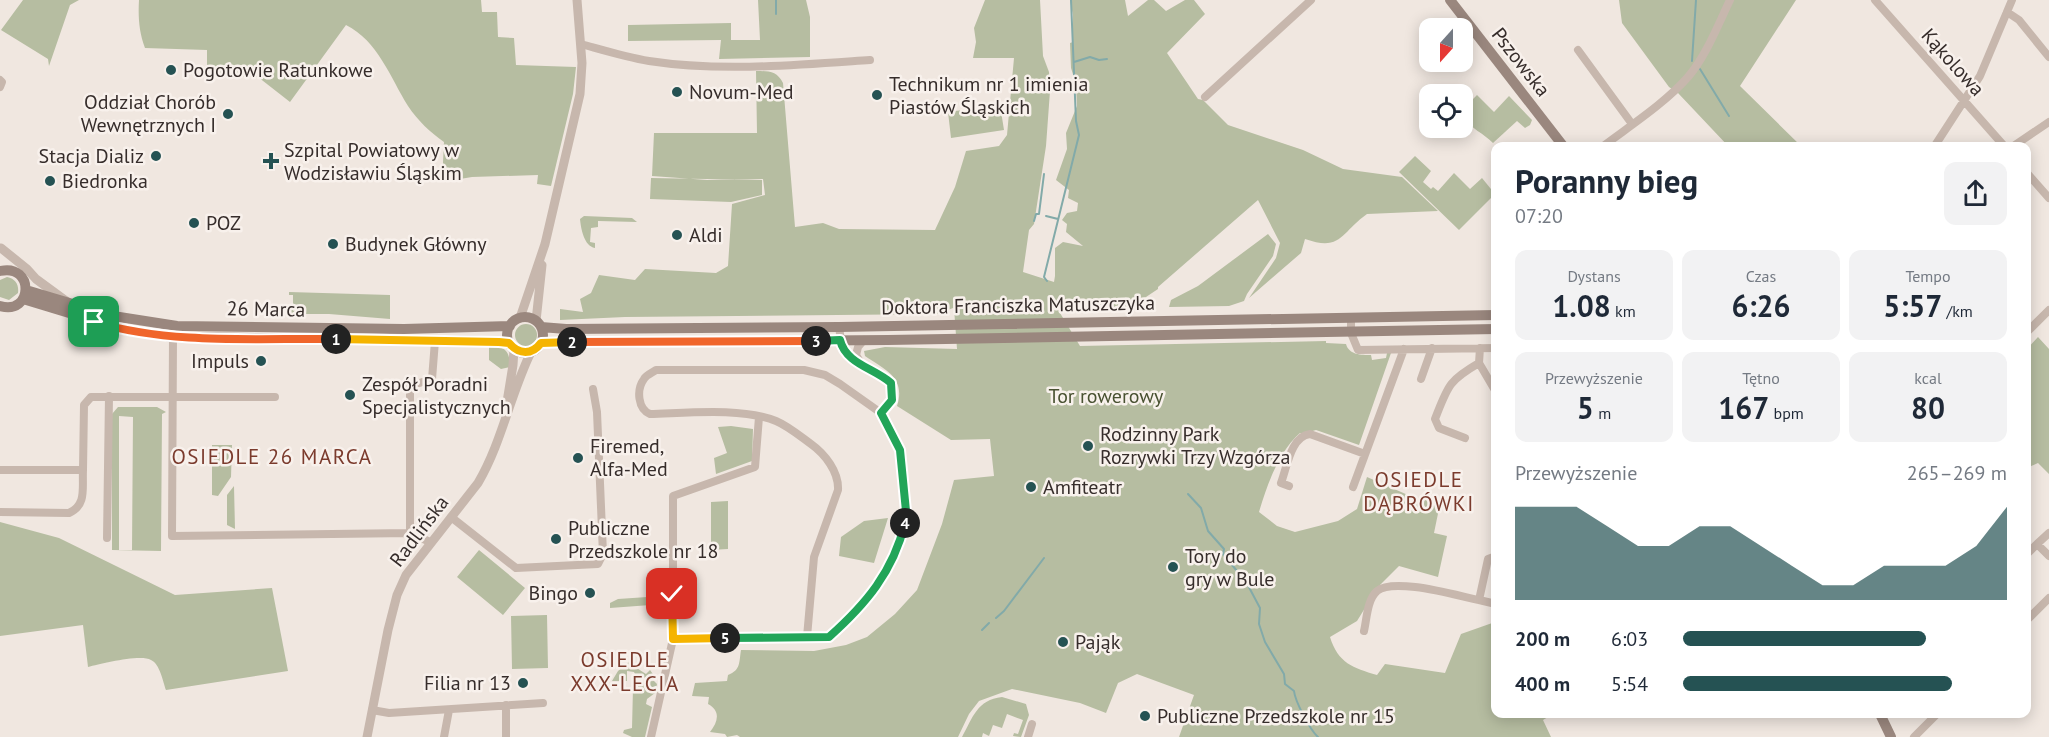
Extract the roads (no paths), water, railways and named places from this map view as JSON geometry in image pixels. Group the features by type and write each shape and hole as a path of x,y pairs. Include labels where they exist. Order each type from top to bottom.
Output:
{"main road":[{"name":"Pszowska","path":"1450,0 1560,142"},
{"path":"0,306 14,306 25,294 22,277 6,271"},
{"name":"26 Marca","path":"25,294 113,316 177,326 404,329 510,326"},
{"name":"26 Marca","path":"25,294 118,328 173,337 435,341 512,346"},
{"name":"Doktora Franciszka Matuszczyka","path":"539,324 566,329 839,327 1491,315"},
{"path":"520,318 530,318 539,324 543,335 541,343 531,352 519,352 512,346 508,332 510,326 520,318"},
{"name":"Doktora Franciszka Matuszczyka","path":"541,343 956,339 1491,329"},
{"path":"1882,718 1891,737"}],"street":[{"path":"520,318 545,244 580,94 581,44 577,0"},
{"path":"1205,97 1311,0"},
{"path":"1609,142 1675,90 1689,75 1702,55 1730,0"},
{"name":"Kąkolowa","path":"1875,0 2001,142"},
{"path":"1937,142 1980,76 2012,0"},
{"path":"2007,12 2019,20 2049,57"},
{"path":"581,44 648,61 702,65 787,66 870,60"},
{"path":"1578,50 1632,124"},
{"path":"2019,142 2049,122"},
{"path":"2031,178 2049,198"},
{"path":"539,324 545,244"},
{"path":"0,248 6,271"},
{"path":"0,248 36,279 72,304"},
{"path":"2031,328 2049,310"},
{"path":"1351,319 1351,333 1358,350 1491,348"},
{"path":"839,327 844,351 852,360 891,383 892,400 881,413"},
{"path":"173,337 172,536 410,533 430,542"},
{"path":"864,340 858,346 856,355 864,366"},
{"path":"410,533 410,386 432,379 435,341"},
{"name":"Radlińska","path":"503,425 513,365 512,346"},
{"path":"1421,378 1432,348"},
{"path":"1479,348 1479,363 1491,383"},
{"path":"1353,487 1404,349"},
{"name":"Radlińska","path":"367,737 398,595 410,569 478,483 531,352"},
{"path":"1465,438 1438,428 1435,419 1447,388 1454,379 1479,363"},
{"path":"673,639 829,637 847,621 885,575 906,518 900,450 881,413 825,375 804,370 656,370 645,376 640,386 640,405 645,412 650,414 731,413 777,422 821,450 832,467 838,482 838,490 814,557 807,637"},
{"path":"450,517 516,568 598,564 603,554 597,412 593,389"},
{"path":"107,538 109,396"},
{"path":"0,512 69,513 77,510 82,502 84,405 92,397 275,397"},
{"path":"651,737 673,639 673,496 755,467 759,417"},
{"path":"1289,486 1281,483 1297,440 1303,435 1310,434 1365,454"},
{"path":"0,470 83,470"},
{"path":"2031,550 2049,533"},
{"path":"2037,544 2049,556"},
{"path":"1479,600 1488,559 1491,558"},
{"path":"1364,631 1370,601 1378,590 1389,587 1404,586 1491,603"},
{"path":"2031,616 2049,598"},
{"path":"372,710 389,713 543,703"},
{"path":"506,705 506,737"},
{"path":"444,737 449,710"},
{"path":"1914,737 1933,718"},
{"path":"1028,737 1032,724"}],"waterway":[{"path":"776,0 776,14"},
{"path":"1047,281 1044,277 1079,135 1076,121 1071,0"},
{"path":"1692,61 1696,0"},
{"path":"1074,62 1090,57 1099,60 1107,59"},
{"path":"1700,69 1729,116"},
{"path":"1034,221 1036,214 1039,214 1044,174"},
{"path":"1046,216 1058,219"},
{"path":"1188,494 1201,508 1208,531 1224,549 1223,554 1237,571"},
{"path":"996,618 1004,611 1044,558"},
{"path":"1243,576 1260,608 1259,624 1265,642 1284,674 1285,684 1294,691 1303,715 1318,737"},
{"path":"982,630 989,623"}],"place":[{"name":"Pogotowie Ratunkowe","path":"171,70"},
{"name":"Novum-Med","path":"677,92"},
{"name":"Technikum nr 1 imienia Piastów Śląskich","path":"877,95"},
{"name":"Oddział Chorób Wewnętrznych I","path":"228,114"},
{"name":"Stacja Dializ","path":"156,156"},
{"name":"Szpital Powiatowy w Wodzisławiu Śląskim","path":"271,161"},
{"name":"Biedronka","path":"50,181"},
{"name":"POZ","path":"194,223"},
{"name":"Aldi","path":"677,235"},
{"name":"Budynek Główny","path":"333,244"},
{"name":"Impuls","path":"261,361"},
{"name":"Zespół Poradni Specjalistycznych","path":"350,395"},
{"name":"Rodzinny Park Rozrywki Trzy Wzgórza","path":"1088,446"},
{"name":"Firemed, Alfa-Med","path":"578,458"},
{"name":"Amfiteatr","path":"1031,487"},
{"name":"Publiczne Przedszkole nr 18","path":"556,539"},
{"name":"Tory do gry w Bule","path":"1173,567"},
{"name":"Bingo","path":"590,593"},
{"name":"Pająk","path":"1063,642"},
{"name":"Filia nr 13","path":"523,683"},
{"name":"Publiczne Przedszkole nr 15","path":"1145,716"}],"district":[{"name":"OSIEDLE 26 MARCA","path":"272,457"},
{"name":"OSIEDLE DĄBRÓWKI","path":"1419,492"},
{"name":"OSIEDLE XXX-LECIA","path":"625,672"}],"park label":[{"name":"Tor rowerowy","path":"1106,396"}]}
